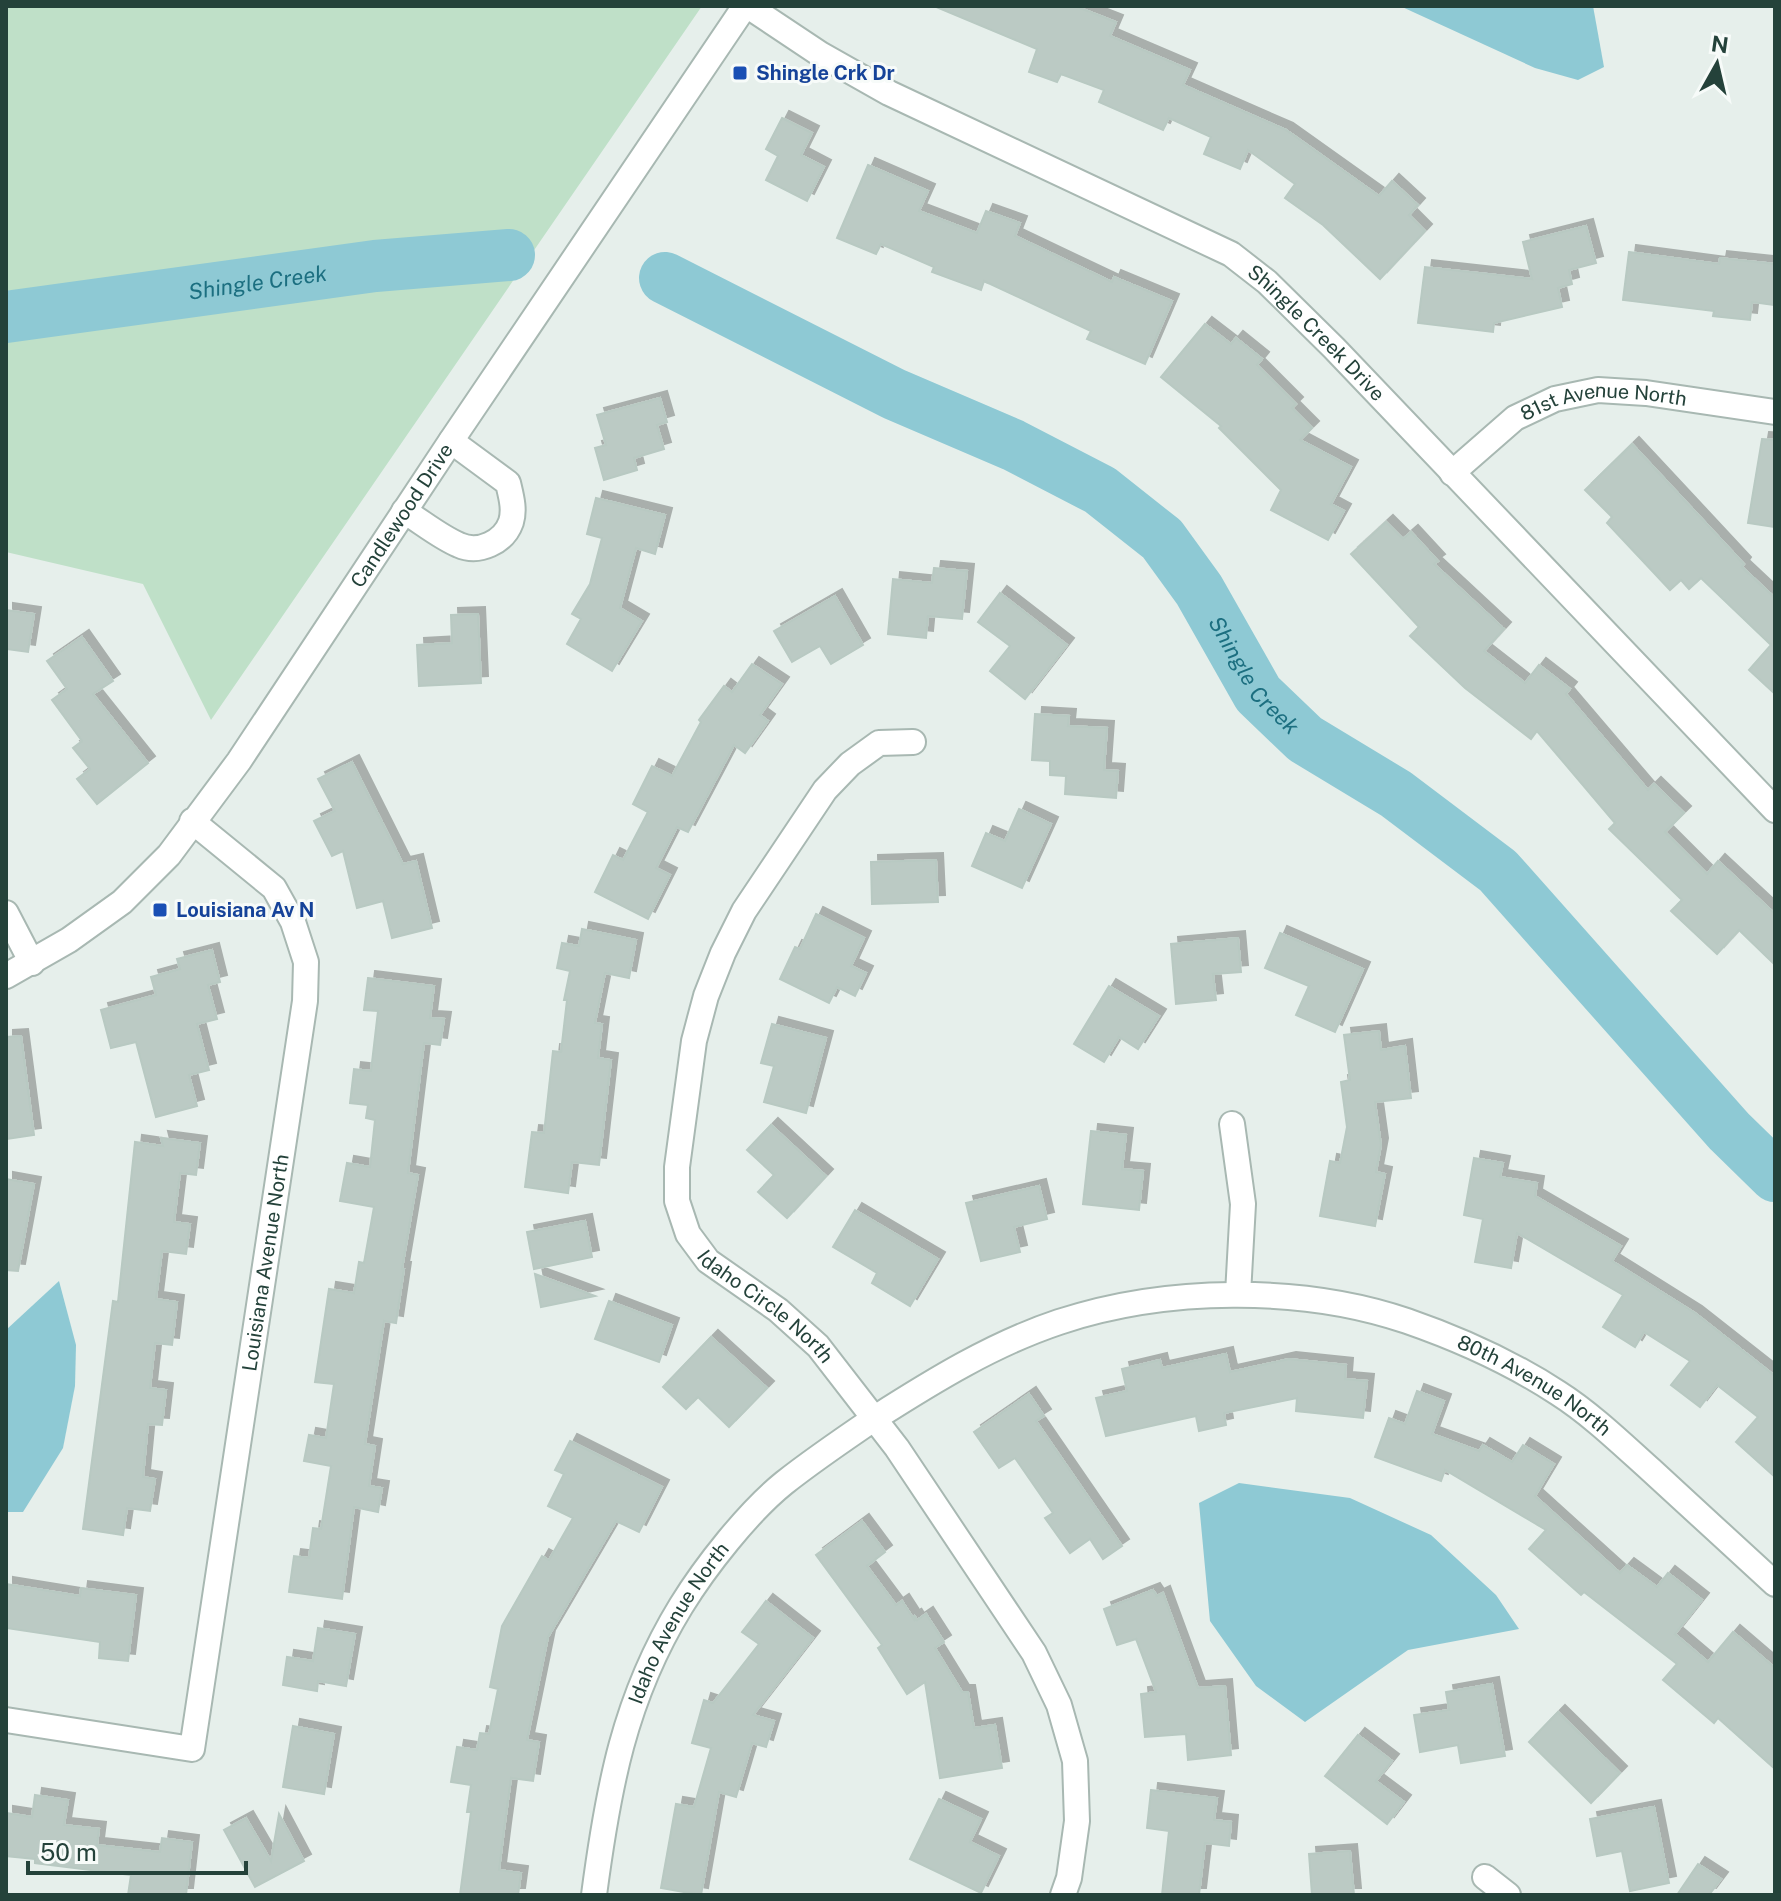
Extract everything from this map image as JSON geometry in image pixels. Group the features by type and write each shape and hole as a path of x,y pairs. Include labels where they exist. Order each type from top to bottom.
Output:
{"street":[{"name":"Candlewood Drive","path":"6,976 69,940 122,902 169,855 239,761 746,6"},
{"name":"Shingle Creek Drive","path":"746,6 820,54 889,93 1231,254 1267,282 1775,810"},
{"name":"81st Avenue North","path":"1452,473 1515,418 1555,399 1598,390 1646,393 1775,412"},
{"path":"404,511 461,547 481,548 498,541 511,522 513,503 508,483 451,441"},
{"name":"Idaho Circle North","path":"913,742 879,743 850,764 825,790 744,911 706,996 694,1041 677,1167 677,1201 688,1234 708,1261 778,1310 818,1346 897,1448 1034,1653 1059,1705 1075,1761 1077,1821 1069,1878 1063,1895"},
{"name":"Louisiana Avenue North","path":"6,1720 192,1749 303,1016 306,962 293,922 274,888 192,821"},
{"path":"6,913 32,963"},
{"path":"1232,1124 1243,1204 1238,1294"},
{"name":"80th Avenue North","path":"874,1419 981,1354 1060,1322 1145,1302 1238,1294 1319,1300 1390,1316 1484,1352 1561,1394 1627,1448 1775,1584"},
{"name":"Idaho Avenue North","path":"594,1895 603,1822 619,1746 645,1675 681,1605 727,1542 780,1486 874,1419"},
{"path":"1485,1877 1508,1895"}],"green space":[{"path":"6,6 702,6 211,720 143,584 6,552"}],"water":[{"path":"1400,6 1593,6 1604,67 1578,80 1535,68"},
{"path":"59,1281 76,1345 75,1386 63,1448 23,1512 6,1512 6,1330"},
{"path":"1239,1483 1350,1498 1431,1535 1496,1595 1519,1629 1408,1650 1305,1722 1256,1686 1210,1621 1199,1503"}],"building":[{"path":"934,6 1075,6 1116,22 1110,36 1190,70 1183,85 1286,130 1379,196 1392,181 1418,205 1409,215 1425,231 1380,279 1323,225 1285,198 1295,184 1248,150 1240,169 1204,154 1211,137 1169,118 1163,130 1099,102 1104,90 1061,74 1057,82 1029,72 1037,49"},
{"path":"782,118 812,133 801,155 824,167 807,201 766,180 778,156 766,149"},
{"path":"868,165 928,191 919,211 977,233 986,211 1020,223 1015,236 1112,282 1114,277 1172,301 1145,364 1087,339 1091,331 984,281 981,290 932,272 934,267 881,244 876,254 837,238"},
{"path":"1586,226 1596,263 1569,270 1572,284 1558,288 1562,307 1494,323 1493,332 1418,323 1425,267 1532,279 1523,242"},
{"path":"1629,252 1719,264 1720,258 1775,264 1775,305 1752,302 1750,320 1713,316 1714,311 1623,300"},
{"path":"1205,324 1231,344 1236,338 1262,359 1257,365 1296,404 1292,408 1312,428 1300,440 1351,467 1331,504 1344,511 1328,540 1271,510 1281,490 1219,428 1221,426 1161,377"},
{"path":"660,398 667,422 657,425 664,449 634,458 637,470 604,480 595,448 606,445 597,415"},
{"path":"1762,439 1775,440 1775,527 1748,523"},
{"path":"1632,444 1744,564 1742,567 1775,598 1775,694 1749,670 1771,645 1701,578 1689,589 1681,580 1670,590 1607,523 1612,517 1585,490"},
{"path":"596,498 665,515 655,554 636,548 620,608 642,621 612,671 567,644 581,619 572,614 590,584 602,538 587,534"},
{"path":"1386,522 1403,539 1411,532 1438,561 1434,564 1504,629 1484,651 1525,683 1539,665 1570,689 1566,694 1648,790 1654,784 1684,813 1665,832 1707,874 1718,861 1775,914 1775,965 1739,930 1717,954 1671,911 1682,900 1609,829 1615,823 1537,731 1531,739 1465,688 1410,636 1419,627 1351,554"},
{"path":"934,568 967,571 962,619 928,616 926,638 888,634 893,579 932,583"},
{"path":"1000,593 1067,645 1025,699 990,671 1010,646 978,622"},
{"path":"835,596 863,645 831,664 820,646 792,662 774,631"},
{"path":"6,610 34,614 28,652 6,649"},
{"path":"478,614 481,683 419,686 417,645 452,643 451,615"},
{"path":"82,637 113,681 93,694 148,763 97,804 77,779 90,769 73,748 82,741 52,700 67,689 47,661"},
{"path":"752,664 782,684 760,715 768,721 745,753 734,745 688,832 677,827 656,868 670,875 648,919 595,892 613,855 623,860 648,812 633,804 652,766 672,776 701,722 699,720 724,686 732,692"},
{"path":"1035,714 1069,716 1068,726 1107,728 1104,770 1118,771 1116,798 1065,794 1066,776 1050,775 1050,761 1032,760"},
{"path":"352,762 403,864 416,861 432,928 392,938 383,901 357,908 343,851 332,856 314,821 335,811 318,779"},
{"path":"1019,809 1051,824 1022,888 972,866 986,833 1005,841"},
{"path":"936,860 938,902 872,904 871,862"},
{"path":"816,914 864,938 851,966 866,973 855,996 837,987 829,1003 780,979 795,947 800,949"},
{"path":"582,929 636,940 629,978 605,973 595,1023 602,1024 598,1058 611,1060 599,1165 572,1162 568,1193 525,1187 532,1132 544,1133 553,1051 561,1052 567,1000 564,1000 570,971 557,968 562,943 579,946"},
{"path":"1280,933 1363,969 1335,1032 1296,1015 1309,986 1265,968"},
{"path":"1238,938 1241,972 1213,974 1216,1000 1176,1004 1171,944"},
{"path":"212,950 220,982 208,985 217,1019 197,1024 209,1070 189,1075 197,1106 156,1117 136,1042 111,1048 101,1010 156,995 151,977 180,969 177,959"},
{"path":"368,978 434,986 430,1018 444,1019 440,1045 424,1043 408,1173 418,1175 396,1323 384,1321 365,1444 375,1446 369,1486 382,1488 378,1512 354,1507 342,1599 289,1592 294,1556 309,1558 313,1528 321,1529 331,1466 304,1461 309,1435 326,1438 334,1384 315,1382 329,1289 354,1293 359,1262 364,1263 374,1207 340,1201 347,1163 370,1167 375,1120 366,1118 368,1105 350,1103 354,1069 371,1071 378,1011 364,1010"},
{"path":"1109,986 1159,1016 1138,1049 1119,1037 1104,1062 1074,1044"},
{"path":"772,1024 826,1038 806,1113 764,1102 774,1066 761,1063"},
{"path":"1379,1031 1381,1050 1405,1046 1411,1098 1375,1102 1381,1145 1376,1172 1385,1174 1375,1226 1320,1216 1330,1161 1340,1163 1347,1127 1341,1082 1350,1080 1344,1035"},
{"path":"21,1036 34,1135 6,1139 6,1037"},
{"path":"771,1125 826,1176 787,1218 758,1192 774,1175 747,1150"},
{"path":"1091,1131 1126,1135 1122,1169 1143,1171 1139,1210 1083,1204"},
{"path":"161,1138 200,1143 196,1175 180,1173 174,1222 190,1224 186,1254 162,1251 156,1299 177,1302 172,1345 155,1343 150,1388 166,1390 162,1425 148,1424 143,1477 155,1479 150,1511 127,1508 123,1535 83,1529 113,1301 118,1302 135,1142 163,1146"},
{"path":"1474,1158 1503,1163 1500,1177 1537,1183 1535,1196 1621,1246 1612,1261 1695,1313 1775,1376 1775,1477 1736,1442 1758,1417 1717,1385 1700,1407 1671,1385 1690,1361 1644,1332 1635,1347 1603,1327 1623,1295 1517,1233 1511,1268 1475,1262 1483,1219 1464,1215"},
{"path":"6,1179 34,1184 18,1271 6,1270"},
{"path":"1039,1186 1047,1219 1014,1227 1020,1252 981,1261 966,1203"},
{"path":"855,1210 938,1259 910,1306 872,1283 877,1273 833,1247"},
{"path":"585,1221 592,1257 534,1269 527,1232"},
{"path":"535,1274 595,1296 541,1307"},
{"path":"609,1301 672,1325 659,1362 595,1339"},
{"path":"711,1337 767,1388 729,1427 698,1397 686,1409 663,1387"},
{"path":"1226,1354 1230,1372 1289,1359 1346,1365 1345,1379 1367,1381 1363,1418 1296,1411 1297,1398 1224,1413 1226,1425 1199,1431 1196,1416 1106,1436 1096,1398 1127,1391 1122,1369 1160,1360 1162,1368"},
{"path":"1417,1391 1444,1401 1432,1434 1479,1451 1483,1445 1512,1462 1523,1445 1554,1464 1535,1496 1620,1573 1627,1565 1657,1587 1668,1573 1702,1600 1675,1634 1708,1662 1733,1632 1775,1668 1775,1769 1718,1718 1714,1723 1663,1680 1677,1664 1584,1592 1581,1595 1529,1549 1546,1530 1445,1470 1441,1481 1375,1457 1389,1418 1405,1424"},
{"path":"1029,1394 1044,1416 1036,1421 1122,1546 1103,1559 1090,1539 1070,1553 1045,1518 1053,1513 1015,1458 999,1468 974,1432"},
{"path":"570,1441 662,1487 639,1532 616,1521 548,1637 527,1740 539,1742 533,1781 511,1778 499,1870 521,1873 518,1895 460,1895 471,1812 467,1812 471,1785 451,1782 457,1747 477,1750 480,1733 489,1734 498,1689 490,1687 502,1626 542,1556 549,1560 573,1518 548,1506 564,1474 555,1470"},
{"path":"862,1521 885,1552 867,1566 896,1605 902,1601 915,1621 914,1615 917,1620 926,1614 944,1642 935,1648 962,1692 968,1692 974,1728 995,1725 1002,1768 940,1778 925,1682 907,1694 878,1648 882,1645 816,1555"},
{"path":"6,1584 80,1596 81,1588 136,1595 128,1661 99,1658 100,1642 6,1628"},
{"path":"1153,1590 1157,1596 1163,1593 1198,1688 1225,1686 1231,1755 1188,1760 1186,1734 1145,1737 1141,1694 1156,1692 1136,1639 1117,1645 1104,1609"},
{"path":"766,1601 813,1638 753,1715 774,1721 766,1747 752,1743 736,1797 719,1792 701,1895 661,1888 676,1804 694,1807 711,1748 692,1743 704,1700 713,1703 759,1644 742,1632"},
{"path":"318,1628 355,1634 346,1686 318,1681 317,1691 283,1685 287,1657 313,1661"},
{"path":"1492,1684 1505,1756 1461,1763 1458,1745 1420,1752 1414,1715 1449,1710 1446,1692"},
{"path":"1558,1712 1620,1773 1591,1803 1529,1742"},
{"path":"293,1726 334,1734 324,1794 283,1787"},
{"path":"1358,1735 1392,1761 1376,1781 1404,1802 1387,1824 1325,1776"},
{"path":"1151,1790 1217,1798 1214,1820 1231,1822 1229,1846 1205,1843 1199,1895 1162,1895 1169,1831 1147,1828"},
{"path":"35,1795 68,1800 64,1825 99,1829 97,1845 160,1852 162,1838 192,1842 186,1895 128,1895 131,1875 35,1863 35,1859 6,1856 6,1813 32,1817"},
{"path":"939,1799 981,1819 970,1842 999,1856 981,1893 910,1859"},
{"path":"1654,1807 1669,1883 1630,1891 1622,1851 1597,1856 1590,1819"},
{"path":"279,1814 304,1861 255,1887 224,1830 246,1818 271,1861"},
{"path":"1350,1851 1354,1895 1312,1895 1309,1854"},
{"path":"1698,1864 1721,1879 1709,1895 1677,1895"}],"waterway":[{"name":"Shingle Creek","path":"6,317 375,266 509,255"},
{"name":"Shingle Creek","path":"665,278 894,394 1013,445 1100,490 1162,539 1199,590 1258,694 1305,739 1396,794 1498,871 1729,1131 1775,1176"}],"place":[{"name":"Shingle Crk Dr","path":"740,73"},
{"name":"Louisiana Av N","path":"160,910"}]}
